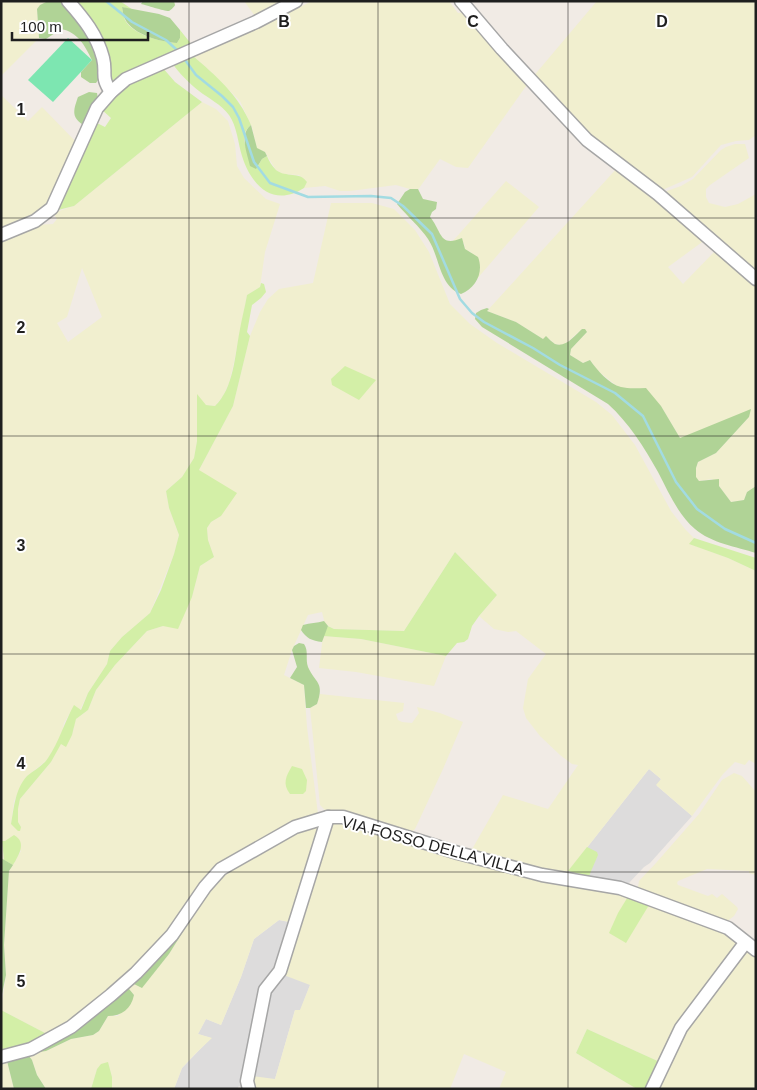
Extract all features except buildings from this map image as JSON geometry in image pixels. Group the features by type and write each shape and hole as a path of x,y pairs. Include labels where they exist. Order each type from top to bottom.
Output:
{"street":[{"path":"68,1 95,36 104,60 104,83 111,92"},
{"path":"1,234 35,221 52,208 97,108 126,79 256,22 296,1"},
{"path":"461,1 502,49 587,140 658,194 756,279"},
{"path":"249,1089 247,1082 265,990 280,971 328,817"},
{"name":"VIA FOSSO DELLA VILLA","path":"1,1057 31,1049 71,1027 124,984 172,935 205,887 221,869 295,827 328,817 343,817 458,853 542,874 620,888 728,928 756,950"},
{"path":"652,1089 681,1028 745,943"}],"shaded area":[{"path":"1,1 48,1 37,9 39,38 1,76"},
{"path":"244,1 284,1 255,16"},
{"path":"312,1 449,1 458,13 467,12 529,82 468,168 456,167 440,159 417,191 396,185 350,191 340,191 325,186 304,188 307,182 299,175 283,174 276,170 265,152 257,149 252,127 240,101 192,55 267,24"},
{"path":"597,1 756,1 756,135 749,140 721,145 692,177 660,191 578,126 532,78"},
{"path":"1,95 28,121 42,107 77,143 71,161 42,213 1,232"},
{"path":"202,102 216,109 228,121 235,144 237,166 244,178 266,199 280,204 265,252 260,287 247,295 229,383 223,396 215,406 206,405 197,398 197,441 194,458 182,477 166,491 169,508 179,535 174,554 150,613 122,637 110,651 107,664 88,693 80,710 74,706 64,723 61,737 47,760 26,777 14,801 11,824 21,827 18,822 20,799 51,762 61,743 66,746 74,729 76,719 88,710 96,690 115,665 147,631 163,626 192,597 200,566 214,557 208,540 207,528 211,522 221,516 199,470 233,406 250,336 260,312 268,299 279,289 313,283 331,203 372,203 394,209 415,230 429,252 450,304 470,324 497,343 596,402 612,415 635,445 671,511 694,538 690,544 756,571 756,764 749,760 745,765 735,762 723,774 692,816 656,785 661,779 649,769 567,873 511,863 471,851 503,795 548,809 578,765 572,764 560,755 540,736 526,718 523,708 528,679 546,654 516,631 508,632 494,629 479,616 497,595 455,552 404,631 334,629 325,624 322,612 308,615 292,650 284,675 304,685 307,727 318,814 241,853 157,945 110,992 58,1029 45,1033 1,1010 6,975 4,945 9,871 21,851 9,839 2,847 4,860 1,858 1,238 35,225 53,224 57,219 53,213 74,206","holes":["82,268 102,317 68,342 57,323 67,317"]},
{"path":"735,144 745,144 749,158 710,185 706,189 706,197 709,203 725,207 738,204 756,194 756,275 664,192 693,179 721,150"},
{"path":"618,167 705,240 668,267 683,284 716,250 756,283 756,486 747,492 744,500 731,502 712,479 699,481 696,478 696,468 698,462 716,453 749,417 680,438 661,406 617,386 598,371 590,360 583,363 570,355 571,349 587,332 582,329 565,344 555,344 548,338 543,339 516,322 487,311"},
{"path":"506,181 539,207 476,280 479,272 471,252 465,250 464,243 452,242"},
{"path":"323,636 361,639 446,656 434,686 356,672 319,668"},
{"path":"320,694 404,703 403,711 396,714 398,720 402,722 412,723 419,713 417,707 463,722 415,829 409,834 326,811 320,805 310,708 317,704"},
{"path":"649,769 661,779 657,786 692,816 650,863 628,884 567,873"},
{"path":"734,773 742,776 756,792 756,875 749,873 749,871 707,869 677,883 708,896 712,894 717,898 722,894 738,909 734,916 726,922 674,903 638,887 639,881 699,814 722,780"},
{"path":"325,820 294,923 279,920 254,939 221,1025 206,1019 198,1034 212,1038 182,1068 174,1089 112,1089 112,1077 108,1063 97,1069 91,1089 46,1089 26,1052 36,1047 46,1051 71,1039 93,1035 99,1031 108,1016 118,1016 134,995 125,984 128,981 142,987 169,954 199,906 204,894 226,870 277,839"},
{"path":"332,821 595,886 718,926 738,944 662,1063 587,1029 576,1053 637,1089 499,1089 506,1072 464,1054 450,1089 253,1089 252,1076 275,1079 295,1010 300,1010 310,985 281,974"},
{"path":"279,920 294,923 310,985 300,1011 295,1010 275,1079 243,1089 239,1086 237,1089 174,1089 182,1068 211,1038 198,1034 206,1019 221,1025 254,939"},
{"path":"752,952 756,954 756,1089 654,1089 671,1053 740,954"},
{"path":"6,1057 14,1089 1,1089 1,1059"}],"green space":[{"path":"48,1 65,1 85,29 94,47 98,68 98,80 96,83 90,83 81,77 81,72 92,60 84,45 76,36 61,29 46,39 39,38 37,9"},
{"path":"71,1 120,1 133,10 122,7 125,20 134,30 156,39 177,43 180,38 180,30 192,45 113,84 106,65"},
{"path":"143,1 174,1 175,5 171,10 167,11 141,4"},
{"path":"122,7 170,18 180,30 180,38 177,43 148,37 129,25 124,18"},
{"path":"68,38 92,60 53,102 28,80"},
{"path":"192,55 226,86 246,114 251,125 244,135 244,140 251,157 258,166 262,159 267,156 276,170 284,174 297,175 304,179 307,182 304,188 293,194 283,196 273,194 257,184 246,167 232,119 219,105 192,85 172,63"},
{"path":"162,67 175,82 202,102 74,206 58,210 95,122 105,127 111,118 101,109 121,88"},
{"path":"89,92 97,93 98,99 85,126 77,120 74,110 78,97"},
{"path":"251,125 257,148 265,152 267,156 262,159 256,169 250,166 245,144 245,133"},
{"path":"410,189 418,189 423,199 437,202 436,209 430,217 442,237 449,241 462,238 465,249 478,257 480,268 475,284 461,294 448,285 428,239 397,204 405,192"},
{"path":"261,283 264,284 266,292 252,305 247,332 250,336 233,406 199,470 237,493 221,516 211,522 207,528 208,540 214,557 200,566 192,597 178,629 163,626 147,631 115,665 96,690 88,710 76,719 72,735 66,747 61,744 51,762 20,799 18,822 21,827 20,831 18,831 11,824 16,799 23,781 46,761 74,705 81,710 88,693 107,664 110,651 122,637 150,613 161,590 179,535 169,508 166,491 182,477 194,458 197,441 197,394 206,405 215,406 221,399 233,370 247,295 260,287"},
{"path":"487,308 489,309 487,311 516,322 543,339 546,336 559,345 567,343 582,329 585,329 587,332 571,349 570,355 583,363 590,360 612,383 621,387 646,388 661,406 680,438 751,409 749,417 716,453 698,462 696,477 699,481 719,479 719,486 731,502 744,500 747,492 756,486 756,553 716,541 695,529 678,510 642,445 616,411 608,404 482,327 475,319 476,313"},
{"path":"345,366 376,380 359,400 332,385 331,379"},
{"path":"694,538 756,558 756,571 728,558 689,544"},
{"path":"455,552 497,595 472,626 468,639 457,643 446,656 361,639 323,636 328,626 334,629 404,631"},
{"path":"324,621 328,626 322,642 310,639 301,630 303,625"},
{"path":"299,643 304,644 307,652 308,667 320,687 317,704 310,708 306,708 304,685 290,678 297,667 292,650"},
{"path":"292,766 302,769 307,780 306,791 303,794 290,794 286,787 287,777"},
{"path":"14,835 20,841 21,849 13,865 4,860 2,841"},
{"path":"587,847 597,852 598,855 589,876 568,871"},
{"path":"1,858 13,865 9,871 4,945 6,975 1,999"},
{"path":"629,895 649,905 626,943 609,933"},
{"path":"199,906 169,954 142,988 128,981"},
{"path":"125,984 134,995 131,1004 125,1011 118,1015 108,1016 99,1031 93,1035 71,1039 46,1051 39,1052"},
{"path":"1,1010 45,1033 28,1045 1,1053"},
{"path":"587,1029 662,1063 650,1089 637,1089 576,1053"},
{"path":"26,1052 46,1089 14,1089 6,1057"},
{"path":"108,1062 112,1077 112,1089 91,1089 97,1069 101,1064"}],"waterway":[{"path":"106,1 132,22 166,40 178,51"},
{"path":"183,57 196,75 233,107 239,118 254,162 270,183 308,197 371,196 391,198 403,206 432,234 460,299 472,313 484,322 533,348 560,365 615,393 643,416 676,482 697,509 725,529 756,543"}]}
